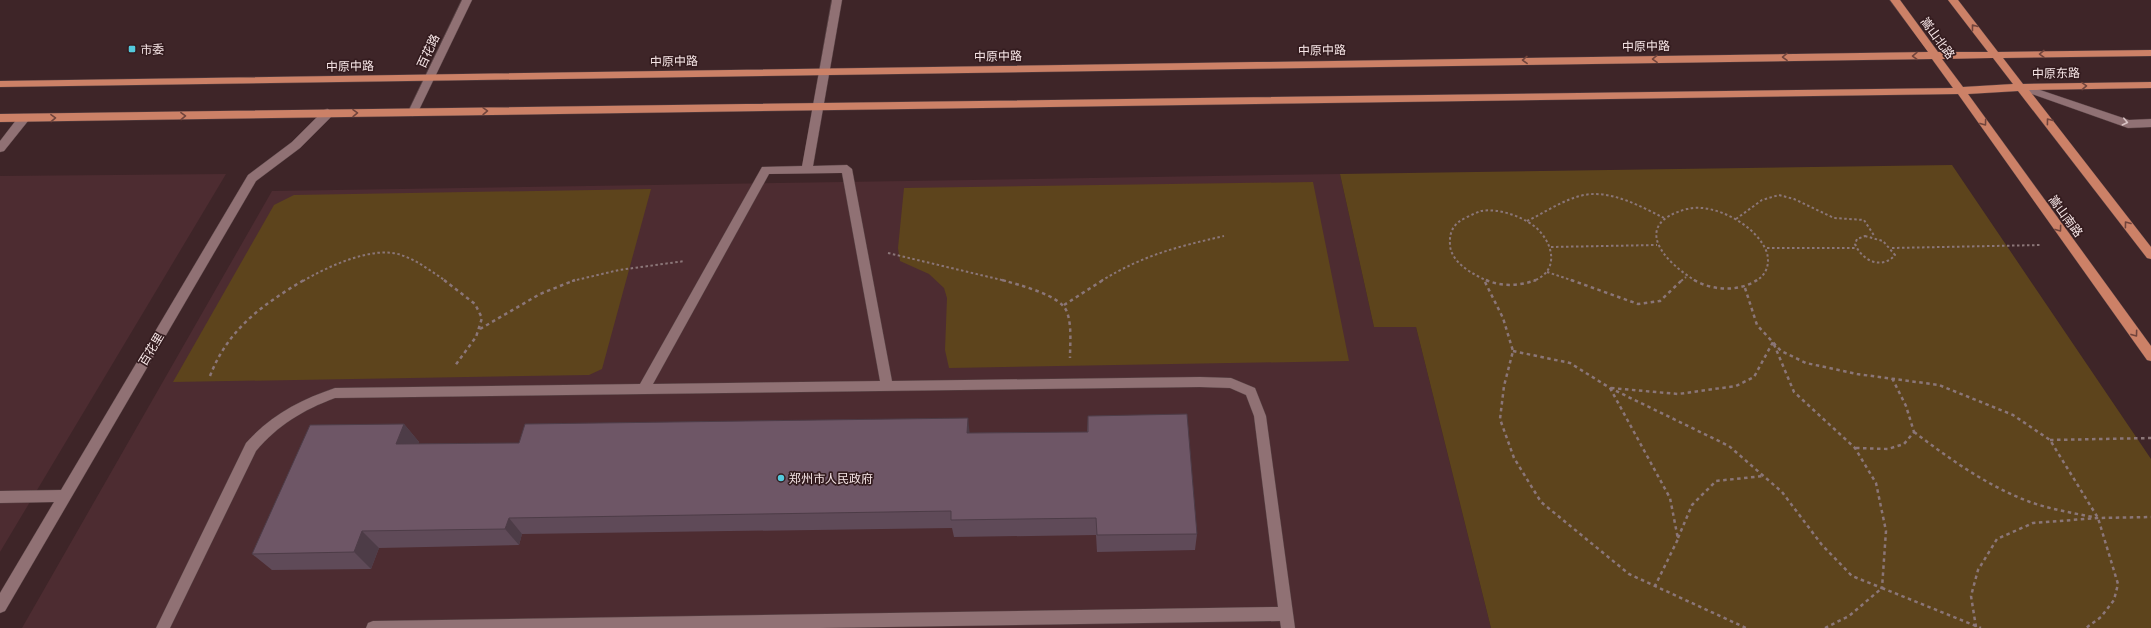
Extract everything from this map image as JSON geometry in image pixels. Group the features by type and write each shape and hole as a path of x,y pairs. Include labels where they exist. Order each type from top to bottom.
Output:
{"main road":[{"name":"嵩山北路","path":"1895,0 1961,91"},
{"path":"1953,0 2022,87 2151,256"},
{"name":"中原东路","path":"1996,55 2151,53"},
{"name":"中原中路","path":"0,84 1996,55"},
{"name":"中原东路","path":"1961,91 2022,87 2151,85"},
{"path":"0,118 1961,91"},
{"name":"嵩山南路","path":"1961,91 2151,356"}],"street":[{"name":"百花路","path":"413,112 467,0"},
{"path":"807,170 823,72 837,0"},
{"path":"2022,87 2128,124 2151,123"},
{"name":"百花里","path":"0,606 252,178 271,162 296,145 328,113"},
{"path":"0,148 24,118"},
{"path":"644,389 766,170 847,169 888,386"},
{"path":"163,628 251,447 266,428 304,405 335,393 1070,384 1231,383 1251,392 1260,416 1288,621 373,628"},
{"path":"0,497 65,496"}],"path":[{"path":"1527,221 1580,195 1602,195 1632,202 1664,218"},
{"path":"1736,219 1763,199 1774,195 1789,197 1828,217 1842,221 1864,220 1870,227 1875,237"},
{"path":"1688,209 1703,209 1736,219 1749,227 1767,248 1770,261 1767,273 1759,282 1746,288 1732,290 1700,284 1686,277 1663,257 1657,245 1656,235 1658,226 1664,218 1675,212 1688,209"},
{"path":"1481,211 1496,211 1512,214 1527,221 1538,228 1551,247 1552,261 1547,272 1536,281 1521,286 1503,286 1485,282 1470,274 1458,264 1451,252 1448,241 1450,230 1457,221 1468,214 1481,211"},
{"path":"1064,305 1112,276 1157,252 1182,244 1224,236"},
{"path":"1865,236 1875,237 1884,241 1892,248 1895,255 1892,261 1885,264 1874,263 1865,258 1856,248 1855,244 1857,239 1865,236"},
{"path":"1551,247 1657,245"},
{"path":"1892,248 2071,245"},
{"path":"862,248 950,265 1047,295 1064,305 1069,315 1070,384"},
{"path":"1767,248 1856,248"},
{"path":"210,376 218,354 233,333 259,310 292,288 325,269 375,252 396,253 425,268 459,290 479,309 482,316 480,330"},
{"path":"436,392 480,330 512,309 578,280 606,273 718,256"},
{"path":"1547,272 1638,304 1660,301 1686,277"},
{"path":"1485,282 1503,318 1513,351 1504,386 1500,419 1514,458 1540,502 1629,574 1746,628"},
{"path":"1746,288 1757,325 1781,351 1806,363 1857,374 1892,378 1946,388 2013,415 2050,440 2098,518 2118,584 2114,600 2101,617 2086,628"},
{"path":"1610,388 1678,394 1736,386 1754,377 1773,342"},
{"path":"1773,342 1794,392 1822,416 1855,448 1876,483 1886,531 1882,588 1849,616 1825,628"},
{"path":"1513,351 1570,363 1610,388 1664,416 1729,446 1782,492 1822,545 1852,576 1981,628"},
{"path":"1892,378 1906,406 1914,432 1957,464 2001,489 2048,507 2098,518"},
{"path":"1610,388 1670,498 1678,539"},
{"path":"1855,448 1888,449 1904,444 1914,432"},
{"path":"2050,440 2151,438"},
{"path":"1655,586 1678,539 1692,505 1716,481 1763,476"},
{"path":"1976,627 1971,596 1978,570 1997,539 2032,523 2098,518 2151,517"}],"shaded area":[{"path":"1952,165 2151,459 2151,628 1491,628 1416,327 1374,327 1340,174"},
{"path":"226,174 0,552 0,176"},
{"name":"郑州市人民政府","path":"1340,174 1374,327 1416,327 1491,628 22,628 272,191"},
{"path":"1313,182 1349,361 949,368 945,350 947,298 944,288 929,274 900,261 898,248 904,188"},
{"path":"651,189 602,369 589,375 173,382 274,205 294,195"}],"building":[{"path":"1187,414 1197,534 1097,535 1096,518 951,520 951,511 509,518 505,529 362,531 354,552 252,554 310,425 404,424 396,444 519,443 525,424 968,418 967,433 1088,432 1088,416"}],"place":[{"name":"市委","path":"132,49"},
{"name":"郑州市人民政府","path":"781,478"}]}
